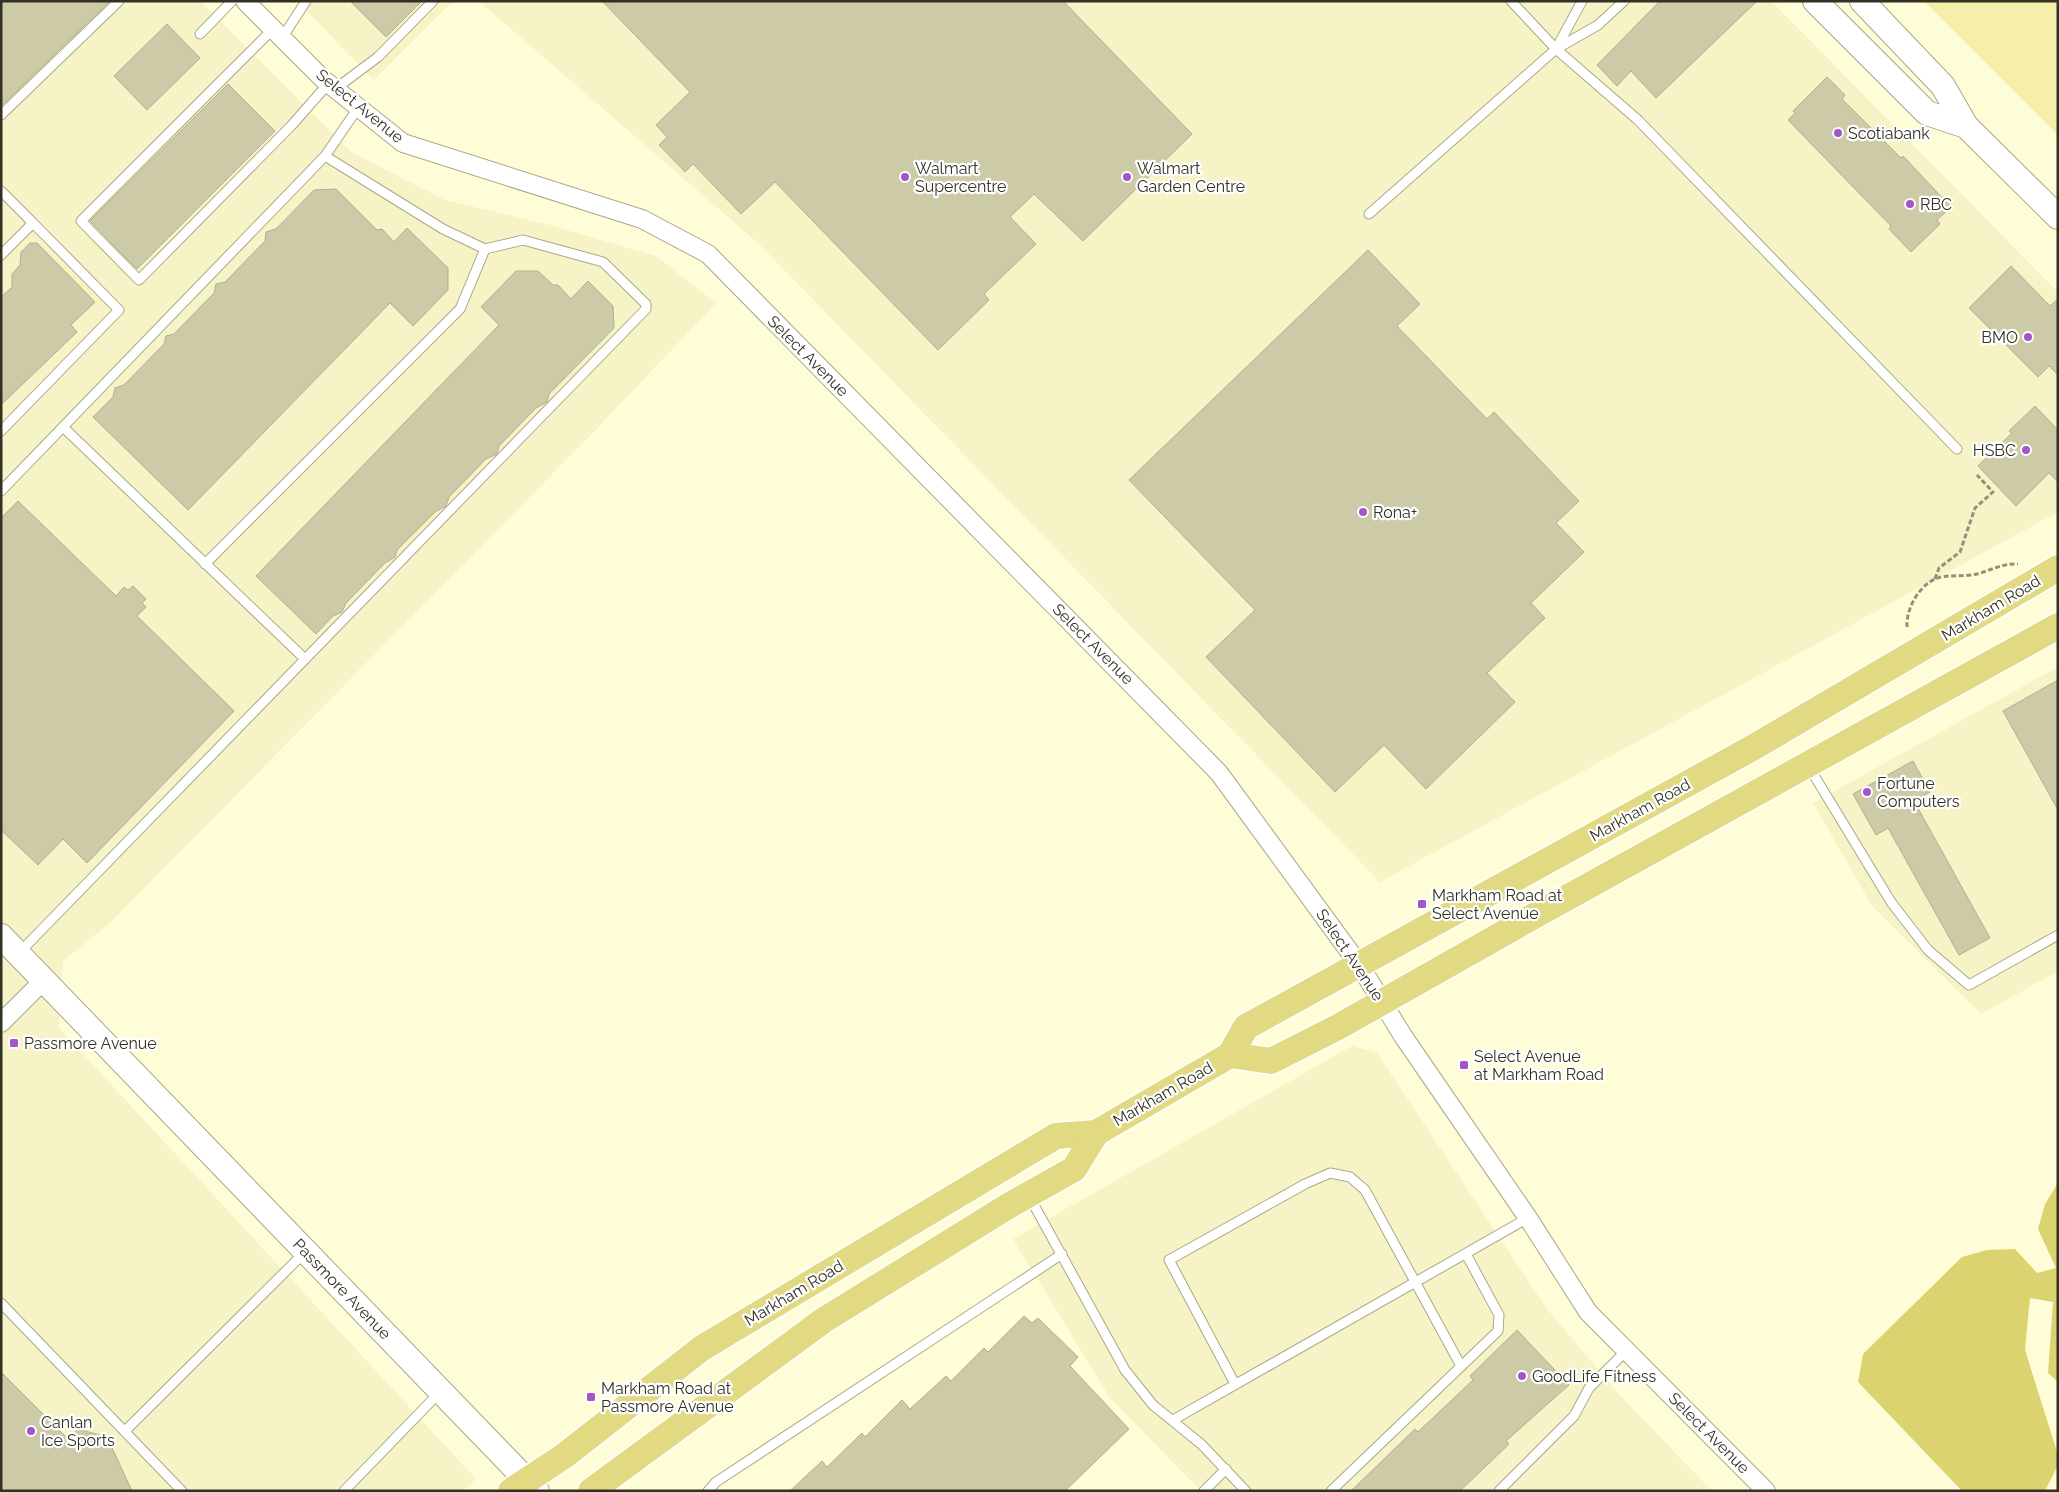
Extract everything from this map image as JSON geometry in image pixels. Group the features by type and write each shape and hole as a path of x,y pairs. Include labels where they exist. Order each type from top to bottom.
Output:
{"main road":[{"name":"Markham Road","path":"524,1487 702,1348 1056,1136 1096,1133 1230,1056 1246,1028 1314,988 1360,966 1823,708 2058,568"},
{"name":"Markham Road","path":"1230,1056 1271,1061 1384,1003 1525,921 2058,626"},
{"name":"Markham Road","path":"591,1491 824,1320 1028,1194 1074,1169 1096,1133"}],"street":[{"name":"Select Avenue","path":"245,1 331,86 403,143 642,219 708,254 1219,773 1360,966 1403,1036 1528,1218 1588,1312 1766,1491"},
{"path":"1815,1 1927,113 1966,126"},
{"path":"1862,1 1943,86 1966,126 2058,217"},
{"name":"Passmore Avenue","path":"1,936 441,1392 524,1487"},
{"path":"1,1023 43,981"}],"lane":[{"path":"1,115 119,1"},
{"path":"200,34 232,1"},
{"path":"306,1 278,34 81,222 139,280 331,86 378,57 433,1"},
{"path":"1511,1 1556,49 1638,120 1957,450"},
{"path":"1556,49 1582,1"},
{"path":"1370,214 1556,49 1598,25 1624,1"},
{"path":"1,491 325,156 358,108"},
{"path":"18,954 646,309 646,304 603,262 523,240 485,249 443,228 325,156"},
{"path":"1,191 119,310 1,431"},
{"path":"1,254 33,224"},
{"path":"205,564 460,309 485,249"},
{"path":"62,427 305,659"},
{"path":"1808,765 1891,902 1928,950 1969,985 2058,935"},
{"path":"1235,1384 1169,1260 1305,1184 1330,1173 1350,1177 1365,1190 1461,1366"},
{"path":"1028,1194 1125,1370 1154,1405 1202,1444 1246,1491"},
{"path":"1173,1420 1528,1218"},
{"path":"125,1432 305,1252"},
{"path":"708,1491 716,1482 1062,1254"},
{"path":"1332,1491 1498,1331 1499,1314 1466,1254"},
{"path":"1,1303 182,1491"},
{"path":"1499,1491 1574,1416 1589,1388 1626,1351"},
{"path":"344,1491 441,1392"},
{"path":"1204,1491 1226,1469"}],"path":[{"path":"1935,579 1939,568 1960,552 1975,508 1993,492 1977,475"},
{"path":"1907,627 1910,607 1922,588 1935,579 1976,574 2006,563 2021,564"}],"shaded area":[{"path":"1,1 200,1 351,152 445,200 550,225 656,256 716,303 586,440 110,923 63,961 59,1028 476,1479 463,1491 1,1491"},
{"path":"297,1 453,1 374,80"},
{"path":"479,1 1771,1 2058,292 2058,512 1380,882 759,244"},
{"path":"1924,1 2058,1 2058,135"},
{"path":"2058,667 2058,971 1981,1014 1872,906 1813,803"},
{"path":"1352,1046 1377,1053 1547,1309 1618,1393 1712,1491 1201,1491 1110,1398 1013,1239"},
{"path":"2058,1183 2058,1382 2048,1373 2053,1302 2030,1298 2025,1350 2058,1455 2058,1465 2045,1491 1962,1491 1858,1382 1863,1354 1962,1257 1987,1250 2015,1249 2037,1273 2056,1268 2038,1229 2045,1204"}],"building":[{"path":"1,1 110,1 1,106"},
{"path":"350,1 422,1 386,37"},
{"name":"Walmart Supercentre","path":"602,1 1063,1 1192,134 1083,241 1034,194 1010,217 1036,244 984,294 989,300 938,350 775,182 741,214 693,164 685,172 659,145 667,137 656,125 690,92"},
{"path":"1660,1 1757,1 1656,98 1631,71 1617,86 1597,65"},
{"path":"167,24 200,58 147,110 114,76"},
{"path":"1827,77 1845,95 1842,99 1901,158 1903,156 1951,207 1937,220 1940,224 1911,252 1889,229 1891,226 1788,120 1795,113 1793,111"},
{"path":"228,84 275,131 137,269 90,221"},
{"path":"336,189 377,230 382,229 394,242 407,228 448,268 448,290 413,326 390,303 188,510 93,417 113,397 115,388 124,385 164,344 166,336 174,334 214,293 216,284 225,282 265,241 266,232 276,229 314,190"},
{"path":"30,243 37,243 95,302 71,325 77,332 1,405 1,297 12,287 12,274 20,265 21,252"},
{"name":"Rona+","path":"1368,250 1420,304 1397,326 1487,419 1494,412 1579,501 1556,523 1584,552 1531,603 1545,618 1487,673 1515,702 1426,789 1384,745 1335,792 1206,657 1255,610 1129,480"},
{"name":"BMO","path":"2011,266 2050,306 2058,299 2058,375 2049,366 2038,377 1969,308"},
{"path":"516,271 538,271 553,285 558,285 571,299 588,281 613,306 614,328 549,394 547,402 536,408 499,446 497,454 486,459 449,497 446,506 435,512 397,550 395,557 385,563 346,603 342,612 333,616 316,634 256,576 499,325 481,307"},
{"name":"HSBC","path":"2035,406 2058,430 2058,482 2049,473 2016,506 1978,466 2012,433 2009,431"},
{"path":"18,501 116,596 124,587 128,590 133,586 146,599 142,603 146,607 137,616 234,711 87,863 63,839 38,865 1,830 1,518"},
{"path":"2058,680 2058,810 2003,711"},
{"path":"1913,761 1930,792 1914,801 1990,938 1959,955 1888,828 1876,835 1853,794"},
{"path":"1024,1316 1032,1323 1038,1318 1078,1357 1070,1366 1129,1429 1065,1491 790,1491 822,1461 827,1467 862,1433 865,1437 902,1400 910,1409 946,1376 951,1381 984,1348 988,1352"},
{"path":"1517,1330 1569,1385 1506,1441 1509,1444 1460,1491 1351,1491 1415,1429 1418,1432 1473,1380 1470,1376"},
{"name":"Canlan Ice Sports","path":"1,1372 68,1439 78,1429 107,1437 132,1491 1,1491"}],"place":[{"name":"Scotiabank","path":"1838,133"},
{"name":"Walmart Supercentre","path":"905,177"},
{"name":"Walmart Garden Centre","path":"1127,177"},
{"name":"RBC","path":"1910,204"},
{"name":"BMO","path":"2028,337"},
{"name":"HSBC","path":"2026,450"},
{"name":"Rona+","path":"1363,512"},
{"name":"Fortune Computers","path":"1867,792"},
{"name":"Markham Road at Select Avenue","path":"1422,904"},
{"name":"Passmore Avenue","path":"14,1043"},
{"name":"Select Avenue at Markham Road","path":"1464,1065"},
{"name":"GoodLife Fitness","path":"1522,1376"},
{"name":"Markham Road at Passmore Avenue","path":"591,1397"},
{"name":"Canlan Ice Sports","path":"31,1431"}]}
